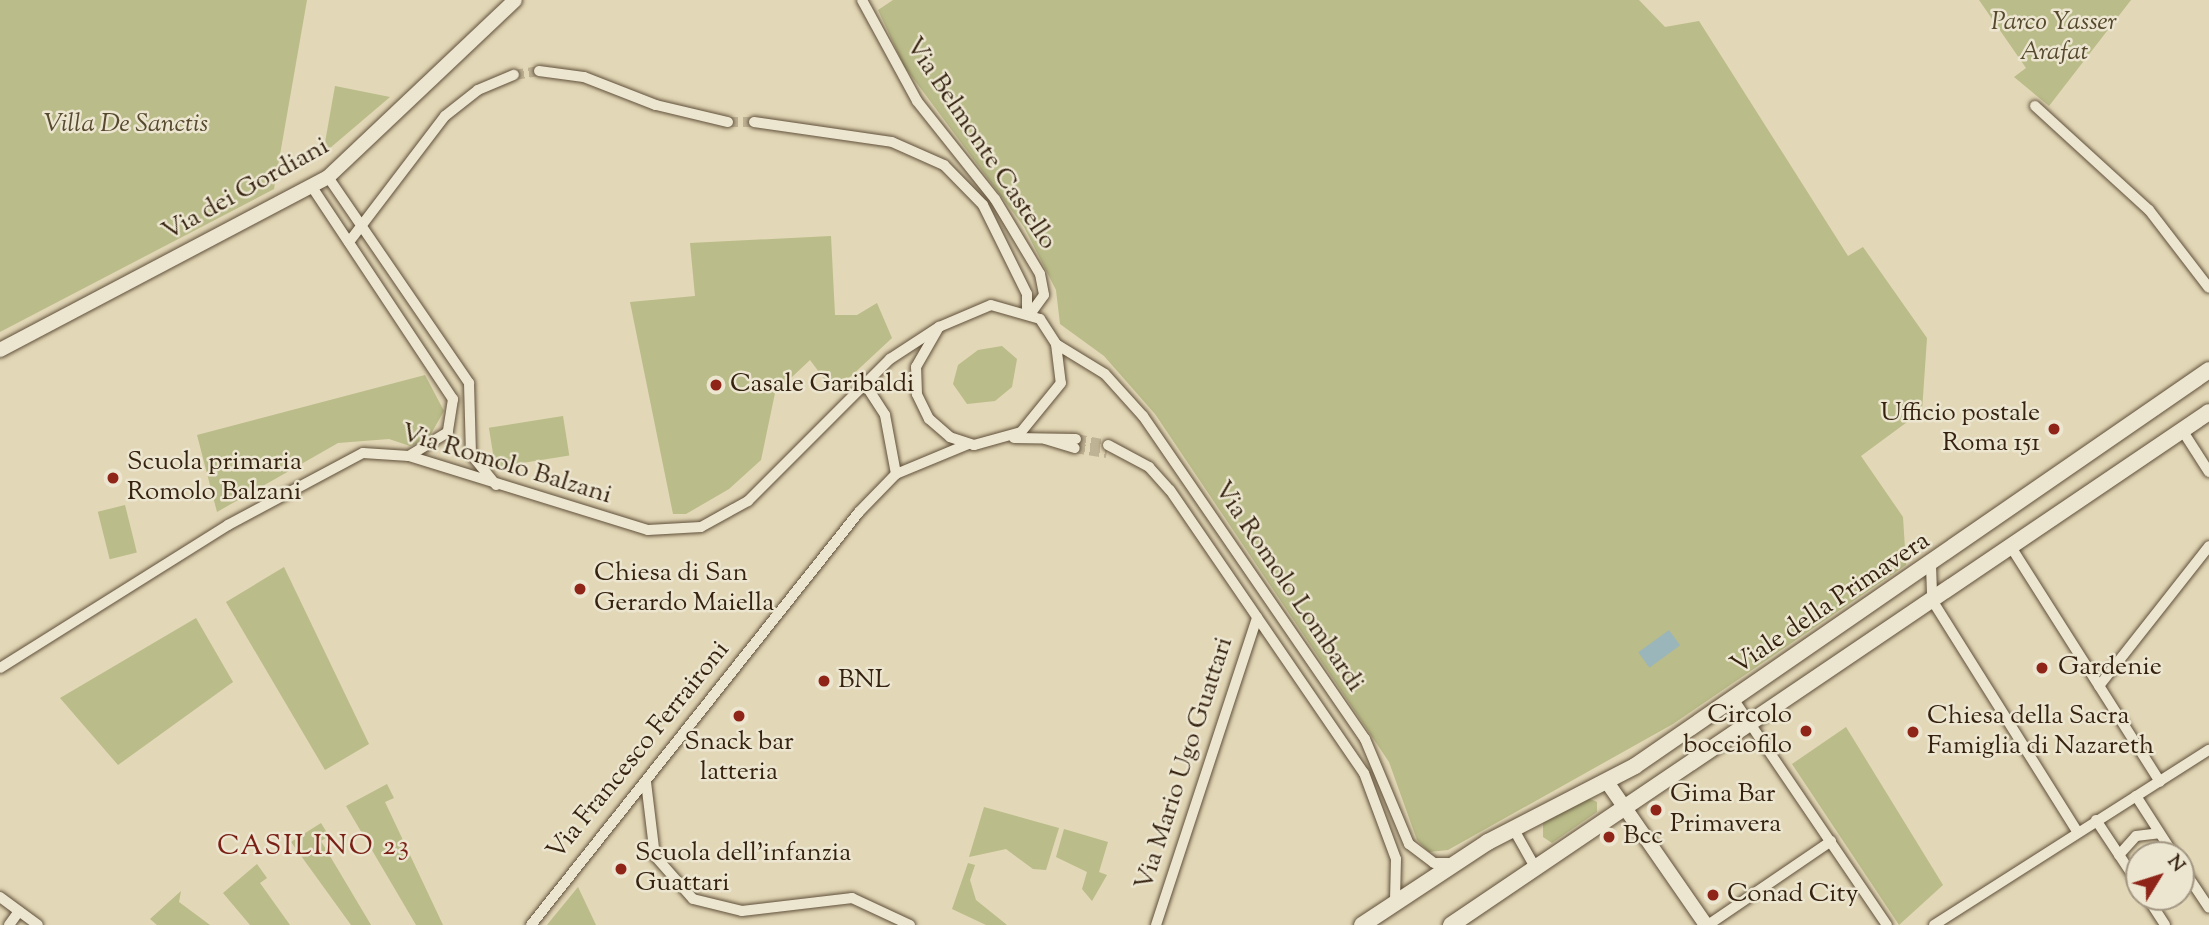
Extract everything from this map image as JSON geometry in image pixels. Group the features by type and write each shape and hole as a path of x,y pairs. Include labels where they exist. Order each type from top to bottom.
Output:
{"main road":[{"name":"Viale della Primavera","path":"1362,925 1395,901 1513,828 1607,782 1734,700 2209,370"},
{"name":"Viale della Primavera","path":"1451,925 1623,806 2209,412"}],"street":[{"name":"Via dei Gordiani","path":"0,350 328,177 515,0"},
{"name":"Via Belmonte Castello","path":"862,0 917,101 995,199 1040,274 1044,295 1029,312"},
{"path":"539,71 584,77 656,105 728,122"},
{"path":"349,242 445,116 478,90 514,75"},
{"path":"2035,106 2149,210 2209,288"},
{"path":"754,122 892,142 944,164 983,205 1027,294 1029,312 1056,344 1059,391 1011,438"},
{"path":"328,177 471,387 471,454 500,489"},
{"path":"312,187 453,399 447,432 410,456"},
{"path":"1029,312 985,306 939,327 917,363 917,394 937,428 968,444 1011,438 1042,438 1075,444"},
{"name":"Via Romolo Balzani","path":"0,668 334,465 374,451 410,456 500,489 648,530 701,527 748,501 898,352 939,327"},
{"name":"Via Romolo Lombardi","path":"1056,344 1105,374 1143,416 1365,739 1409,844 1434,863 1456,863"},
{"path":"865,384 885,415 896,474"},
{"path":"2182,430 2209,472"},
{"name":"Via Francesco Ferraironi","path":"531,925 839,535 896,474 968,444"},
{"name":"Via Romolo Lombardi","path":"1108,449 1128,454 1163,481 1372,786 1396,859 1395,901"},
{"path":"2099,686 2209,546"},
{"path":"2011,547 2160,782"},
{"path":"1931,565 1932,600 2077,831"},
{"name":"Via Mario Ugo Guattari","path":"1156,925 1257,617"},
{"path":"1734,700 1887,925"},
{"path":"1934,925 2077,831 2209,750"},
{"path":"646,782 655,856 693,899 742,911 852,898 910,925"},
{"path":"1607,782 1707,925 1831,841"},
{"path":"2136,796 2164,841"},
{"path":"2096,820 2125,864"},
{"path":"1513,828 1535,867"},
{"path":"2119,855 2136,836 2159,833"},
{"path":"2195,887 2209,908"},
{"path":"0,897 38,925"},
{"path":"9,925 19,911"}],"green space":[{"name":"Villa De Sanctis","path":"0,0 307,0 274,189 0,332"},
{"path":"893,0 1639,0 1665,27 1699,21 1848,256 1863,247 1927,338 1922,411 1861,456 1903,517 1906,565 1673,724 1448,850 1429,852 1417,840 1389,762 1155,414 1104,356 1060,324 1056,290 1024,227 904,66 878,10"},
{"name":"Parco Yasser Arafat","path":"1979,0 2131,0 2049,106 2014,77 2026,68"},
{"path":"335,86 390,97 323,154"},
{"path":"831,236 835,315 857,315 877,303 892,338 834,392 810,360 775,393 761,460 729,489 686,514 673,514 630,302 695,296 690,243"},
{"path":"1002,346 1017,359 1012,387 995,401 967,404 953,384 958,365 978,350"},
{"path":"425,375 444,411 428,439 410,446 389,439 338,443 217,512 197,435"},
{"path":"563,416 569,456 495,467 489,428"},
{"path":"125,505 137,553 110,559 98,512"},
{"path":"284,567 369,744 325,770 226,602"},
{"path":"196,618 233,682 118,765 60,698"},
{"path":"1846,727 1943,885 1899,925 1792,764"},
{"path":"387,784 394,798 385,802 443,925 416,925 346,806"},
{"path":"1588,798 1597,802 1597,812 1552,843 1543,837 1543,823"},
{"path":"984,807 1059,828 1046,870 1033,869 1006,849 969,857"},
{"path":"321,823 329,836 321,841 371,925 351,925 291,842"},
{"path":"1064,829 1108,842 1099,872 1107,875 1092,901 1082,889 1087,872 1056,857"},
{"path":"968,863 975,865 970,880 976,900 1007,925 986,925 952,909"},
{"path":"257,864 267,878 260,883 290,925 250,925 223,893"},
{"path":"578,887 596,925 547,925 551,920"},
{"path":"181,891 179,902 210,925 157,925 150,919"}],"water":[{"path":"1669,630 1680,645 1649,668 1638,652"}],"tunnel":[{"path":"514,75 539,71"},
{"path":"728,122 754,122"},
{"path":"1076,439 1108,445"},
{"path":"1075,448 1107,453"}],"place":[{"name":"Casale Garibaldi","path":"716,385"},
{"name":"Ufficio postale Roma 151","path":"2054,429"},
{"name":"Scuola primaria Romolo Balzani","path":"113,478"},
{"name":"Chiesa di San Gerardo Maiella","path":"580,589"},
{"name":"Gardenie","path":"2042,668"},
{"name":"BNL","path":"824,681"},
{"name":"Snack bar latteria","path":"739,716"},
{"name":"Circolo bocciofilo","path":"1806,731"},
{"name":"Chiesa della Sacra Famiglia di Nazareth","path":"1913,732"},
{"name":"Gima Bar Primavera","path":"1656,810"},
{"name":"Bcc","path":"1609,837"},
{"name":"Scuola dell'infanzia Guattari","path":"621,869"},
{"name":"Conad City","path":"1713,895"}],"district":[{"name":"CASILINO 23","path":"314,847"}]}
